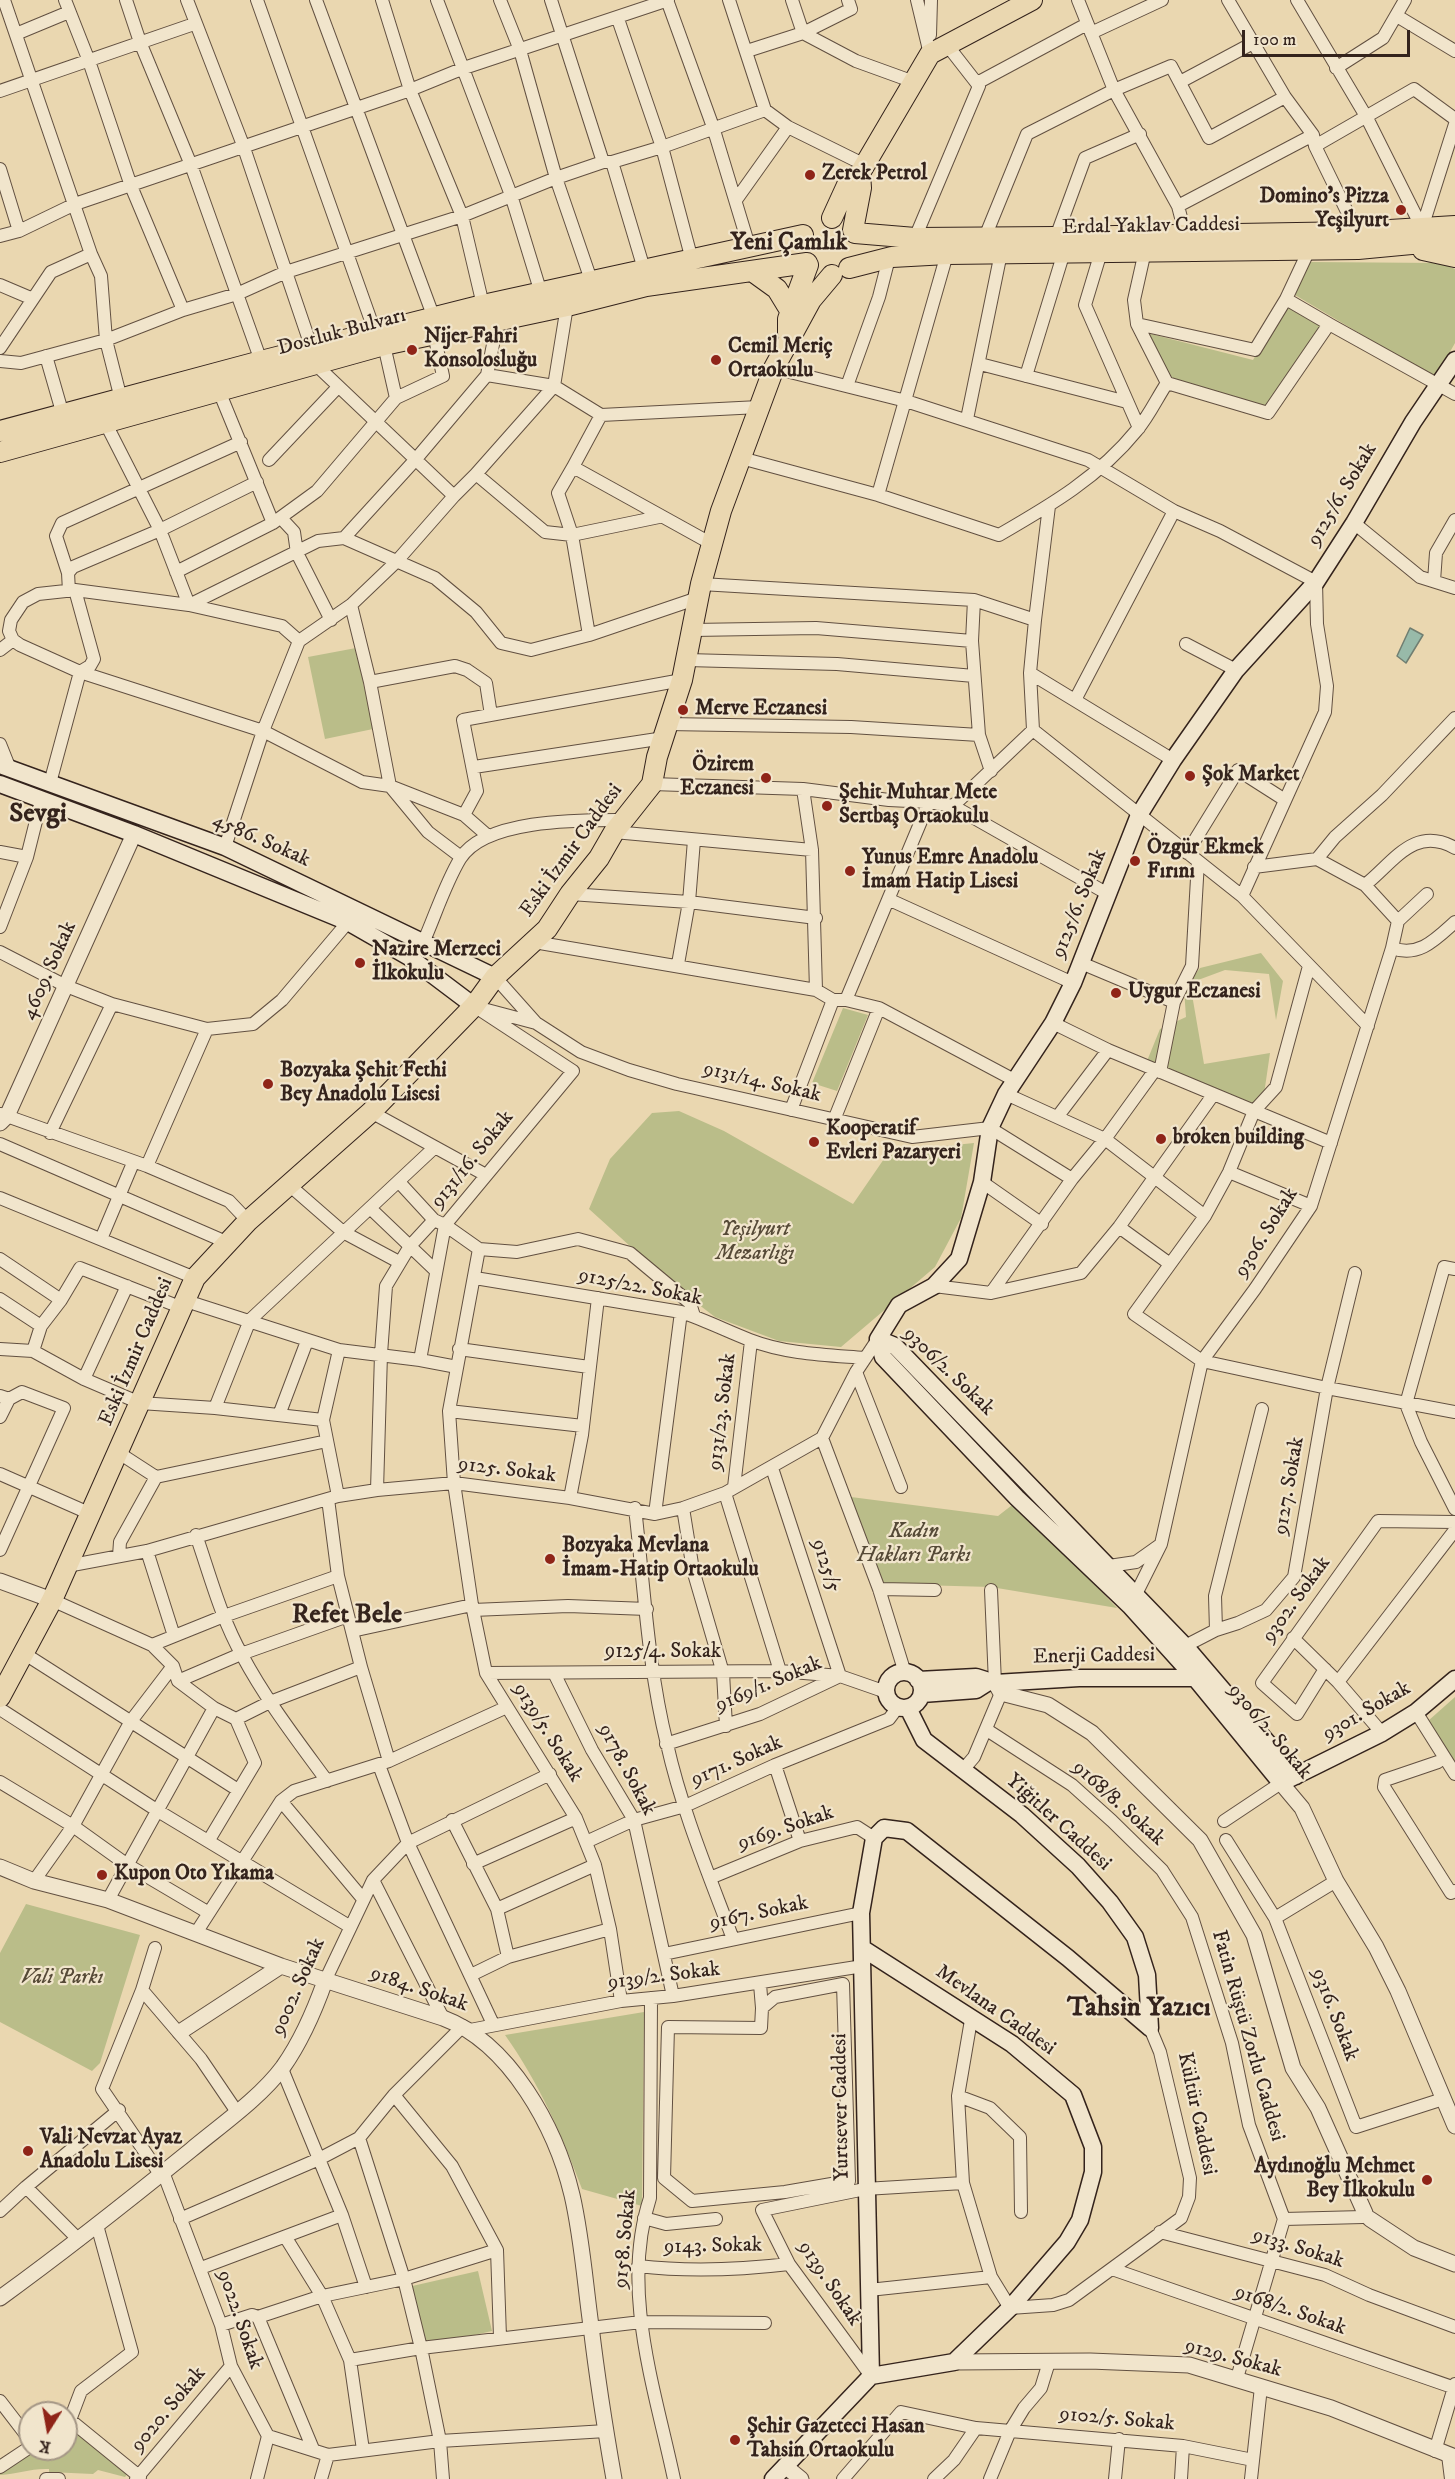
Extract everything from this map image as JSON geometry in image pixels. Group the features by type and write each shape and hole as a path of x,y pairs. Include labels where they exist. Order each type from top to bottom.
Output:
{"main road":[{"path":"854,232 848,224 832,218 815,222 804,235 802,254 808,264 822,274 841,272 858,254 854,232 862,169 900,78 939,49 1025,2"},
{"path":"832,218 848,183 862,169"},
{"name":"Erdal Yaklav Caddesi","path":"841,272 889,258 1000,253 1060,244 1185,233 1357,232 1455,226"},
{"name":"Erdal Yaklav Caddesi","path":"854,232 915,238 985,237 1060,244 1101,252 1309,250 1405,246 1455,240"},
{"name":"Dostluk Bulvarı","path":"434,326 483,305 804,235"},
{"path":"1405,246 1455,257"},
{"name":"Dostluk Bulvarı","path":"0,452 219,391 314,356 380,338 434,326 498,319 567,306 646,286 808,264"},
{"name":"Eski İzmir Caddesi","path":"788,339 791,312 808,264"},
{"path":"752,271 777,289 791,312"},
{"name":"Eski İzmir Caddesi","path":"0,1697 52,1600 195,1278 226,1242 248,1221 371,1112 474,1006 495,977 547,930 570,894 652,784 665,731 674,712 687,660 700,591 712,544 759,407 788,339 799,326 811,300 841,272"},
{"name":"Dostluk Bulvarı","path":"0,430 261,361 314,356"},
{"name":"9125/6. Sokak","path":"878,1339 898,1305 934,1286 958,1259 982,1182 990,1128 1011,1087 1053,1023 1073,983 1139,815 1173,760 1236,670 1316,582 1354,523 1413,422 1455,360"},
{"name":"4586. Sokak","path":"5,767 225,847 495,977"},
{"name":"4586. Sokak","path":"0,784 134,834 348,921 409,957 474,1006"},
{"name":"9306/2. Sokak","path":"878,1339 895,1346 1109,1566 1195,1678 1289,1779"},
{"name":"9306/2. Sokak","path":"878,1339 882,1356 1017,1498 1185,1646 1289,1779"},
{"path":"891,1678 915,1682 917,1703 903,1708 890,1701 886,1692 891,1678"},
{"name":"Enerji Caddesi","path":"915,1682 976,1690 994,1686 1078,1678 1195,1678"},
{"name":"9301. Sokak","path":"1289,1779 1382,1733 1416,1712 1455,1679"},
{"name":"Yiğitler Caddesi","path":"903,1708 924,1740 1022,1815 1078,1866 1110,1902 1135,1937 1147,1976 1150,2028"},
{"name":"Kültür Caddesi","path":"874,1838 884,1828 907,1831 1068,1958 1150,2028"},
{"name":"Yurtsever Caddesi","path":"871,2376 865,2189 861,1913 874,1838"},
{"name":"Mevlana Caddesi","path":"862,1948 971,2020 1012,2044 1073,2095 1093,2146 1091,2181 1080,2220 1067,2242 1010,2308 954,2362"},
{"path":"773,2479 871,2376 954,2362"}],"street":[{"path":"4,0 102,285 106,340 121,399"},
{"path":"126,0 140,42 191,165 261,361"},
{"path":"186,0 243,145 314,356 337,388 454,496"},
{"path":"257,0 301,128 380,338 396,398"},
{"path":"176,572 277,521 317,491 396,398 443,376 434,326 404,235 354,108 316,0"},
{"path":"382,0 410,90 462,216 483,305"},
{"path":"437,0 511,195 541,293"},
{"path":"500,0 520,50 556,178 591,280"},
{"path":"551,0 644,269"},
{"path":"0,236 19,231 75,204 410,90 464,68 562,34 618,19 667,0 713,127 749,246"},
{"path":"729,0 765,110 788,127 862,169"},
{"path":"792,0 803,33 822,45 900,78"},
{"path":"747,51 803,33 851,9 848,0"},
{"path":"915,238 979,86 939,49 917,0"},
{"path":"931,0 939,49"},
{"path":"1078,0 1114,90 1178,206 1185,233"},
{"path":"977,83 1089,29 1162,0"},
{"path":"1228,0 1285,97 1314,140 1357,232"},
{"path":"1297,0 1367,118 1422,228"},
{"path":"1336,68 1383,38 1405,0"},
{"path":"15,34 67,6 89,61 131,186 183,310"},
{"path":"1397,16 1455,51"},
{"path":"618,19 662,147 692,260"},
{"path":"0,91 194,24"},
{"path":"1180,82 1253,43"},
{"path":"985,237 1027,134 1114,90 1171,66 1209,138 1285,97"},
{"path":"1178,206 1314,140 1367,118 1414,89 1455,119"},
{"path":"0,361 21,363 106,340 183,310 237,294 286,272 462,216 556,178 662,147 765,110"},
{"path":"1422,228 1455,124"},
{"path":"736,200 788,127"},
{"path":"1026,376 1085,158 1140,134"},
{"path":"0,169 19,231"},
{"path":"1137,324 1255,350 1286,299 1309,250"},
{"path":"1145,251 1134,300 1137,324 1167,383 1268,412 1329,324"},
{"path":"1101,252 1085,305 1139,428"},
{"path":"968,419 1000,253"},
{"path":"0,348 51,272 91,254"},
{"path":"878,495 947,254"},
{"path":"847,386 879,297 889,258"},
{"path":"0,285 33,299"},
{"path":"1286,299 1455,394"},
{"path":"225,847 263,731 299,641 351,605 396,562 554,386 567,306"},
{"path":"344,538 416,459 487,375 498,319"},
{"path":"46,356 63,415"},
{"path":"980,364 1127,402"},
{"path":"774,368 906,400 1088,460 1174,511 1220,531 1316,582 1317,624 1327,686 1325,712 1242,896"},
{"path":"487,375 554,386 600,416 759,407"},
{"path":"741,458 878,495 999,535 1049,506 1101,469 1139,428 1167,383"},
{"path":"269,460 337,388"},
{"path":"219,391 257,482 277,521 294,532 297,553 331,620"},
{"path":"589,635 572,535 558,493 600,416"},
{"path":"105,422 160,530 189,604"},
{"path":"50,783 80,672 90,666 94,659 56,536 62,523 241,442"},
{"path":"573,467 659,517 712,544"},
{"path":"476,474 545,532 572,535 659,517"},
{"path":"68,573 73,567 160,530 257,482"},
{"path":"1049,506 1030,673 1033,729 1242,896 1368,1026"},
{"path":"1075,700 1174,511"},
{"path":"1434,581 1436,553 1455,520"},
{"path":"1354,523 1420,577 1455,588"},
{"path":"189,604 318,541 344,538 435,578 476,612 501,643 531,650 589,635 700,591 974,600 1035,620"},
{"path":"299,641 282,626 189,604 72,590 38,594 23,602 11,620 9,632 13,639 80,672 263,731 362,782 390,786 464,815 488,836"},
{"path":"974,600 972,641 979,735 991,771"},
{"path":"351,605 370,682 390,786 428,832 461,857"},
{"path":"693,630 816,628 972,641"},
{"path":"0,650 13,639"},
{"path":"1186,644 1236,670"},
{"path":"687,660 837,664 974,676"},
{"path":"370,682 455,666 467,669 486,683 491,715"},
{"path":"1030,673 1173,760"},
{"path":"464,815 477,791 464,720 682,680"},
{"path":"1317,859 1335,837 1382,795 1455,718"},
{"path":"474,767 665,731 851,728 979,735"},
{"path":"954,806 1033,729"},
{"path":"0,744 5,767"},
{"path":"1187,853 1238,770 1285,800"},
{"path":"652,784 803,789 954,806 1108,894"},
{"path":"803,789 812,850 816,918 816,990"},
{"path":"0,927 3,909 27,858 41,801"},
{"path":"846,1000 890,900 929,802"},
{"path":"423,943 461,857 488,836 566,820 620,826 694,840 812,850"},
{"name":"4609. Sokak","path":"2,1118 66,987 134,834"},
{"path":"1365,885 1416,842 1429,839 1455,848"},
{"path":"678,964 689,902 694,840"},
{"path":"0,852 27,858"},
{"path":"1254,867 1317,859 1365,885 1398,921 1426,894"},
{"path":"991,1293 1072,1179 1157,1071 1174,1002 1192,966 1198,861"},
{"path":"570,894 689,902 816,918"},
{"path":"890,900 1073,983"},
{"path":"0,952 66,987 112,1004 207,1029 253,1024 282,1000 348,921"},
{"name":"9306. Sokak","path":"1133,1600 1161,1544 1202,1361 1255,1289 1311,1206 1392,948 1398,921"},
{"path":"1392,948 1405,953 1418,950 1455,922"},
{"path":"534,942 678,964 816,990 833,1000 846,1000 879,1008 1058,1116 1105,1139 1205,1216"},
{"path":"1081,963 1174,1002"},
{"path":"1309,966 1275,1087 1254,1111 1228,1172 1205,1216 1134,1314 1202,1361 1406,1404 1455,1412"},
{"name":"9131/14. Sokak","path":"495,977 536,1023 581,1052 629,1070 677,1084 912,1137 990,1128"},
{"path":"791,1110 833,1000"},
{"path":"50,1133 112,1004"},
{"name":"9131/14. Sokak","path":"474,1006 536,1023"},
{"name":"9131/16. Sokak","path":"420,1360 436,1271 440,1222 573,1071 474,1006"},
{"path":"834,1120 879,1008"},
{"path":"1053,1023 1108,1050 1331,1143"},
{"path":"147,1166 207,1029"},
{"path":"1058,1116 1108,1050"},
{"path":"934,1286 991,1293 1081,1274 1119,1227 1213,1095"},
{"path":"371,1112 484,1174"},
{"path":"2,1118 147,1166 229,1201 248,1221"},
{"path":"990,1128 1072,1179"},
{"path":"0,1144 226,1242"},
{"path":"215,1408 250,1320 434,1148"},
{"path":"100,1239 133,1163"},
{"path":"1228,1172 1311,1206"},
{"path":"399,1182 440,1222 479,1249 517,1252 578,1239 630,1253 690,1303 694,1316"},
{"path":"982,1182 1042,1224"},
{"path":"288,1184 343,1232 399,1262"},
{"path":"0,1198 195,1278"},
{"path":"370,1208 436,1271"},
{"path":"377,1490 381,1354 386,1286 410,1246 440,1222"},
{"path":"1119,1227 1170,1264"},
{"name":"9139/5. Sokak","path":"479,1249 449,1411 454,1483 472,1607 486,1673 576,1818 595,1865 610,1929 621,2001"},
{"path":"0,1259 61,1300"},
{"path":"1455,1269 1444,1267 1406,1404 1421,1442 1455,1509"},
{"path":"33,1351 41,1326 61,1300 80,1268 127,1286 250,1320 339,1350 381,1354 457,1367"},
{"name":"9127. Sokak","path":"1185,1646 1216,1630 1266,1610 1294,1577 1327,1388 1355,1273"},
{"name":"9125/22. Sokak","path":"475,1278 681,1312 751,1341 798,1352 864,1358"},
{"path":"84,1379 127,1286"},
{"path":"570,1498 583,1426 598,1298"},
{"path":"0,1299 41,1326"},
{"path":"655,1514 681,1312"},
{"name":"9125/6. Sokak","path":"855,1372 878,1339"},
{"path":"279,1414 308,1341"},
{"name":"9131/23. Sokak","path":"730,1490 751,1341"},
{"path":"459,1348 589,1367"},
{"path":"0,1349 33,1351 84,1379 140,1403 215,1408 322,1420"},
{"path":"339,1350 322,1420 327,1441 333,1498 338,1576 384,1763 408,1843 493,2025"},
{"path":"855,1372 822,1438 915,1682"},
{"path":"855,1372 901,1487"},
{"path":"0,1417 4,1397 22,1392 64,1408 26,1487 0,1550"},
{"path":"1216,1630 1215,1596 1262,1409"},
{"path":"449,1411 583,1426"},
{"name":"9125. Sokak","path":"67,1566 147,1551 196,1535 333,1498 377,1490 454,1483 636,1508 655,1514 684,1508 730,1490 822,1438"},
{"path":"119,1452 156,1477 327,1441"},
{"name":"9125/5","path":"772,1468 840,1676"},
{"path":"0,1474 91,1514"},
{"path":"119,1556 120,1542 156,1477"},
{"path":"730,1490 780,1671"},
{"name":"9178. Sokak","path":"636,1508 654,1672 666,1744 684,1806 733,1939"},
{"path":"684,1508 693,1570 723,1673 726,1726"},
{"name":"9302. Sokak","path":"1325,1669 1297,1714 1262,1683 1378,1521 1455,1522"},
{"path":"1338,1682 1455,1530"},
{"path":"196,1535 224,1616 241,1654 270,1702 327,1781"},
{"path":"1109,1566 1136,1562 1161,1544"},
{"path":"147,1551 174,1636"},
{"path":"152,1646 224,1616 338,1576"},
{"path":"0,1581 52,1600 152,1646 173,1666 177,1681 214,1708 236,1719 255,1763 209,1840"},
{"path":"879,1589 935,1590"},
{"path":"962,1771 974,1757 987,1731 994,1686 991,1590"},
{"path":"352,1631 472,1607 568,1606 647,1609"},
{"path":"177,1681 241,1654 348,1616"},
{"path":"1293,1638 1338,1682 1382,1733"},
{"path":"25,1654 238,1790"},
{"path":"34,1881 73,1826 131,1721 173,1666"},
{"path":"236,1719 270,1702 361,1668"},
{"name":"9125/4. Sokak","path":"486,1673 780,1671 840,1676"},
{"name":"9178. Sokak","path":"554,1673 592,1749 634,1820 673,1996"},
{"name":"9169/1. Sokak","path":"666,1744 760,1714 840,1676 886,1692"},
{"path":"994,1686 1048,1705 1092,1733 1200,1840 1254,1935 1293,2068 1318,2108 1366,2216 1414,2248 1455,2264"},
{"path":"196,1933 281,1801 294,1791 384,1763 507,1707"},
{"path":"108,1900 214,1708"},
{"name":"9171. Sokak","path":"586,1842 634,1820 684,1806 775,1765 889,1719 903,1708"},
{"path":"0,1709 158,1811 349,1926"},
{"path":"1416,1712 1455,1774"},
{"name":"9168/8. Sokak","path":"987,1731 1072,1785 1162,1870"},
{"path":"1438,1762 1384,1780 1383,1787 1453,1892"},
{"path":"775,1765 800,1841"},
{"name":"9002. Sokak","path":"0,2298 79,2241 237,2112 282,2069 311,2020 324,1981 373,1880 408,1843 550,1774"},
{"path":"1224,1821 1289,1779"},
{"name":"9306/2. Sokak","path":"1289,1779 1336,1881 1376,1947 1398,1991 1455,2126"},
{"path":"1,1785 73,1826 126,1864 208,1913"},
{"path":"281,1801 363,1899"},
{"path":"473,1864 576,1818"},
{"path":"452,1820 497,1909 508,1957"},
{"name":"9169. Sokak","path":"710,1878 800,1841 857,1827 874,1838"},
{"name":"9316. Sokak","path":"1226,1840 1275,1917 1356,2127 1443,2099"},
{"path":"497,1909 595,1865"},
{"name":"9184. Sokak","path":"0,1867 34,1881 108,1900 281,1966 443,2018 466,2028 495,2051 515,2075 548,2129 572,2194 614,2479"},
{"name":"Fatin Rüştü Zorlu Caddesi","path":"1162,1870 1192,1917 1232,2043 1249,2125 1284,2218"},
{"path":"373,1880 443,2018"},
{"path":"1275,1917 1336,1881"},
{"name":"9167. Sokak","path":"664,1954 861,1913"},
{"path":"471,1975 508,1957 610,1929"},
{"path":"155,1948 142,1990 180,2032 237,2112"},
{"path":"180,2032 281,1966"},
{"name":"9139/2. Sokak","path":"466,2028 621,2001 673,1996 863,1966"},
{"path":"760,1983 761,2028 668,2027 664,2178 692,2201 784,2192 849,2181 843,1984 775,1996 762,2008"},
{"name":"9022. Sokak","path":"142,1990 102,2089 162,2173 201,2268 221,2325 231,2366 268,2436"},
{"name":"9158. Sokak","path":"651,1998 650,2198 644,2218 638,2266 641,2322 674,2479"},
{"path":"971,2020 958,2096 963,2182 990,2277 1010,2308"},
{"path":"180,2219 320,2159 359,2138 394,2095 466,2028"},
{"name":"Kültür Caddesi","path":"1010,2308 1053,2305 1070,2300 1181,2218 1189,2197 1190,2178 1160,2052 1150,2028"},
{"path":"282,2069 342,2215 366,2287"},
{"path":"394,2095 452,2166 496,2250 500,2337"},
{"path":"958,2096 990,2108 1020,2137 1021,2212"},
{"path":"0,2211 118,2110"},
{"path":"359,2138 404,2279 421,2348 440,2441 443,2479"},
{"path":"865,2189 963,2182"},
{"path":"26,2187 79,2241"},
{"name":"9139. Sokak","path":"865,2189 762,2210 789,2264 871,2376"},
{"path":"201,2268 286,2238 342,2215"},
{"path":"1237,2378 1256,2320 1284,2218 1366,2216"},
{"path":"644,2218 666,2224 716,2219"},
{"path":"77,2401 81,2391 132,2352 97,2225"},
{"name":"9133. Sokak","path":"1160,2232 1325,2275 1369,2295 1455,2327"},
{"path":"286,2238 322,2296 350,2360 363,2450"},
{"path":"258,2318 322,2296 404,2279 496,2250"},
{"name":"9143. Sokak","path":"638,2266 670,2270 738,2270 789,2264"},
{"name":"9168/2. Sokak","path":"1112,2269 1455,2387"},
{"path":"869,2290 990,2277"},
{"path":"221,2325 252,2315 258,2318 313,2449"},
{"path":"350,2360 500,2337 641,2322 765,2323"},
{"name":"9129. Sokak","path":"954,2362 1189,2365 1331,2408 1446,2454"},
{"path":"990,2479 1010,2431 1024,2408 1041,2388 1049,2362"},
{"name":"9020. Sokak","path":"138,2478 231,2366"},
{"path":"1251,2479 1261,2387"},
{"path":"1451,2479 1446,2454 1455,2387"},
{"path":"0,2401 18,2424"},
{"name":"9102/5. Sokak","path":"843,2479 901,2412 976,2428 1183,2446 1253,2460"},
{"path":"939,2478 976,2428"},
{"path":"78,2430 138,2478"},
{"path":"257,2479 268,2436 328,2455 440,2441 606,2431"},
{"path":"1115,2479 1119,2439"},
{"path":"1181,2479 1183,2446"},
{"path":"0,2467 18,2455"},
{"path":"321,2479 328,2455"},
{"path":"785,2466 801,2479"},
{"path":"46,2479 58,2479"}],"green space":[{"path":"1309,262 1441,263 1455,269 1455,343 1435,378 1295,295"},
{"path":"1285,306 1320,326 1266,406 1169,377 1147,333 1253,360"},
{"path":"356,648 373,729 325,739 308,657"},
{"path":"1261,953 1283,981 1276,1020 1269,974 1225,970 1190,983 1204,1064 1270,1053 1263,1101 1256,1109 1147,1061 1160,1029 1186,1017 1184,989 1200,968"},
{"path":"843,1008 868,1015 837,1091 812,1083"},
{"name":"Yeşilyurt Mezarlığı","path":"679,1111 724,1131 853,1204 886,1156 916,1149 974,1143 961,1218 935,1267 841,1347 779,1341 715,1317 673,1285 589,1209 610,1159 652,1113"},
{"name":"Kadın Hakları Parkı","path":"851,1497 998,1516 1016,1502 1117,1608 991,1587 882,1584"},
{"path":"1455,1697 1455,1764 1428,1721"},
{"name":"Vali Parkı","path":"26,1904 140,1935 100,2063 92,2071 0,2022 0,1953"},
{"path":"644,2012 642,2206 582,2189 548,2109 505,2035"},
{"path":"478,2271 492,2331 422,2347 408,2287"},
{"path":"78,2430 129,2472 125,2477 98,2470 93,2474 49,2472 49,2469 37,2469 0,2475 0,2471 18,2460 78,2461"}],"shaded area":[{"path":"1410,628 1423,635 1406,663 1397,656"}],"place":[{"name":"Zerek Petrol","path":"810,175"},
{"name":"Domino's Pizza Yeşilyurt","path":"1401,210"},
{"name":"Nijer Fahri Konsolosluğu","path":"412,350"},
{"name":"Cemil Meriç Ortaokulu","path":"716,360"},
{"name":"Merve Eczanesi","path":"683,710"},
{"name":"Şok Market","path":"1190,776"},
{"name":"Özirem Eczanesi","path":"766,778"},
{"name":"Şehit Muhtar Mete Sertbaş Ortaokulu","path":"827,806"},
{"name":"Özgür Ekmek Fırını","path":"1135,861"},
{"name":"Yunus Emre Anadolu İmam Hatip Lisesi","path":"850,871"},
{"name":"Nazire Merzeci İlkokulu","path":"360,963"},
{"name":"Uygur Eczanesi","path":"1116,993"},
{"name":"Bozyaka Şehit Fethi Bey Anadolu Lisesi","path":"268,1084"},
{"name":"broken building","path":"1161,1139"},
{"name":"Kooperatif Evleri Pazaryeri","path":"814,1142"},
{"name":"Bozyaka Mevlana İmam-Hatip Ortaokulu","path":"550,1559"},
{"name":"Kupon Oto Yıkama","path":"102,1875"},
{"name":"Vali Nevzat Ayaz Anadolu Lisesi","path":"28,2151"},
{"name":"Aydınoğlu Mehmet Bey İlkokulu","path":"1427,2180"},
{"name":"Şehir Gazeteci Hasan Tahsin Ortaokulu","path":"735,2440"}],"district":[{"name":"Yeni Çamlık","path":"789,244"},
{"name":"Sevgi","path":"38,815"},
{"name":"Refet Bele","path":"347,1616"},
{"name":"Tahsin Yazıcı","path":"1139,2009"}]}
